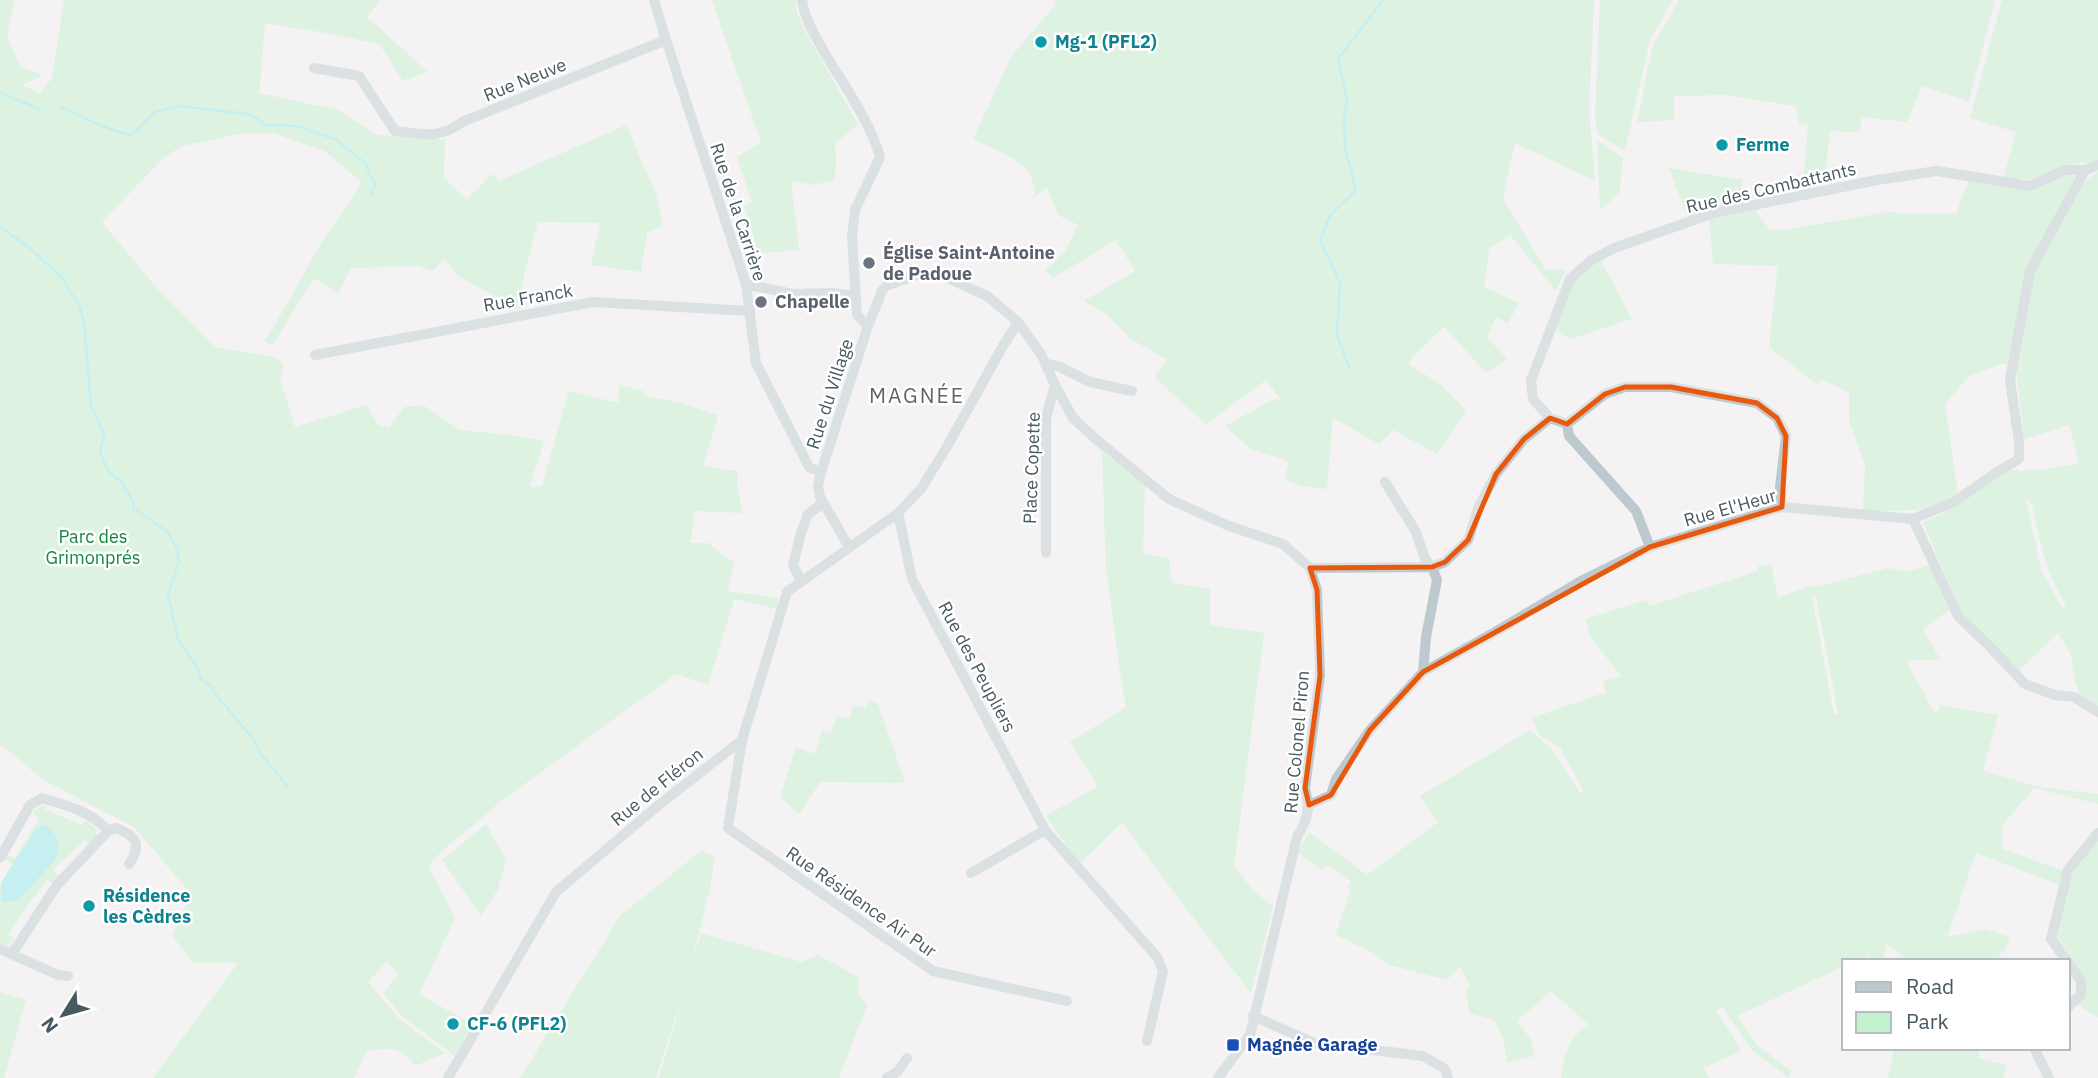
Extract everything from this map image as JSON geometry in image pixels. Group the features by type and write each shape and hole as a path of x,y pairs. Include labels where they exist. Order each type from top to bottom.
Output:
{"street":[{"name":"Rue de la Carrière","path":"654,0 746,284 756,363 809,467 821,472"},
{"name":"Rue du Village","path":"802,0 803,11 816,38 872,134 880,157 855,210 852,236 857,315 868,326"},
{"name":"Rue Neuve","path":"314,68 359,76 395,131 438,135 450,131 462,122 666,40"},
{"name":"Rue des Combattants","path":"1550,418 1534,399 1531,380 1570,279 1590,261 1614,247 1714,214 1877,180 1937,171 2030,186 2065,170 2085,170 2098,165"},
{"name":"Rue El'Heur","path":"1309,805 1331,795 1336,779 1370,730 1423,672 1581,581 1650,547 1782,507 1913,519 1954,502 2019,459 2010,380 2030,271 2085,170"},
{"name":"Rue du Village","path":"821,472 868,326 881,291 886,286 922,273 941,275 987,296 1018,322"},
{"path":"746,284 792,294 832,293 856,296"},
{"name":"Rue Franck","path":"315,355 593,302 750,311"},
{"path":"742,740 787,592 898,513 921,489 1018,322 1041,354 1073,418 1097,440 1169,499 1229,526 1283,544 1310,568 1432,567 1445,562 1468,540 1479,506 1496,474 1524,439 1550,418 1567,424"},
{"path":"1046,364 1058,366 1090,382 1132,391"},
{"name":"Place Copette","path":"1046,553 1046,418 1055,385"},
{"path":"1567,424 1605,394 1625,387 1671,387 1757,403 1777,418 1786,436 1780,487 1782,507"},
{"path":"1567,424 1569,436 1636,511 1650,547"},
{"path":"821,472 818,486 824,503 849,547"},
{"path":"1385,482 1416,532 1425,559 1432,567 1437,580 1426,637 1423,672"},
{"path":"802,581 793,565 801,533 808,514 824,503"},
{"name":"Rue des Peupliers","path":"898,513 912,579 1045,830 1157,957 1163,971 1147,1041"},
{"path":"1913,519 1958,616 2025,684 2064,698 2074,697 2098,712"},
{"name":"Rue Colonel Piron","path":"1218,1078 1250,1035 1297,837 1307,819 1309,805 1305,788 1320,676 1317,590 1310,568"},
{"name":"Rue Résidence Air Pur","path":"742,740 728,828 933,971 1067,1000"},
{"name":"Rue de Fléron","path":"448,1078 556,892 660,804 742,740"},
{"path":"0,858 30,805 42,798 83,813 100,822 108,831"},
{"path":"12,954 57,885 108,831 116,828 132,837 136,849 129,864"},
{"path":"971,873 1045,830"},
{"path":"2066,959 2051,939 2068,870 2098,833"},
{"path":"0,949 58,975 68,976"},
{"path":"2070,965 2081,981 2081,995 2070,1005"},
{"path":"1253,1016 1314,1043 1423,1056 1445,1069 1448,1078"},
{"path":"2035,1050 2049,1078"},
{"path":"887,1078 898,1071 907,1058"}],"highlighted area":[{"path":"1625,387 1671,387 1757,403 1777,418 1786,436 1782,507 1650,547 1423,672 1370,730 1331,795 1309,805 1305,788 1320,676 1317,590 1310,568 1432,567 1445,562 1468,540 1496,474 1524,439 1550,418 1567,424 1605,394"}],"green space":[{"name":"Parc des Grimonprés","path":"0,0 15,0 7,35 20,67 43,75 22,85 40,93 52,78 64,0 380,0 367,17 428,72 403,81 380,45 265,23 259,93 338,110 378,135 445,140 444,178 467,200 491,174 499,181 626,125 656,194 663,226 647,233 641,272 591,265 600,223 538,222 524,275 520,310 458,276 444,259 432,271 418,266 351,268 338,294 314,278 272,345 264,341 361,182 326,152 274,133 238,134 182,146 164,157 102,222 156,287 215,347 273,357 284,364 280,379 295,427 367,405 378,425 389,428 404,407 423,405 460,430 544,441 530,485 534,488 542,485 569,391 618,403 620,385 643,391 646,396 718,415 703,466 738,471 737,485 742,513 695,511 690,543 708,543 734,563 728,591 778,598 777,609 734,599 708,685 676,674 500,802 428,866 455,918 419,994 472,1024 455,1056 402,1016 383,993 398,975 387,961 368,982 398,1018 445,1053 415,1066 400,1051 367,1051 354,1078 153,1078 238,963 193,963 172,935 191,894 134,827 45,781 0,744"},
{"path":"712,0 796,0 797,13 805,31 858,124 835,143 834,180 814,185 791,181 799,250 759,253 744,206 752,202 737,157 761,143"},
{"path":"1055,0 1594,0 1589,108 1595,181 1515,143 1503,198 1545,269 1566,270 1556,291 1510,235 1489,249 1484,287 1519,303 1508,323 1496,317 1487,337 1507,359 1486,373 1444,326 1412,357 1408,364 1442,385 1466,411 1437,454 1393,430 1379,444 1333,418 1327,489 1284,480 1289,461 1252,450 1225,426 1274,399 1281,400 1266,380 1206,424 1154,377 1168,360 1131,339 1107,315 1084,301 1135,271 1116,240 1053,278 1045,271 1066,250 1078,225 1058,215 1047,187 1034,198 1034,185 1024,167 1005,154 973,139 1011,57 1055,5"},
{"path":"1600,0 1673,0 1650,39 1625,151 1597,134 1595,115"},
{"path":"1679,0 1995,0 1969,101 1922,86 1907,122 1862,117 1859,132 1830,131 1824,189 1802,194 1808,125 1799,124 1796,106 1723,95 1674,96 1674,120 1637,122 1653,45"},
{"path":"2002,0 2098,0 2098,161 2069,165 2039,179 2003,179 2016,132 1970,118"},
{"path":"1597,140 1623,158 1619,193 1600,210"},
{"path":"1669,168 1743,180 1736,207 1688,218"},
{"path":"2098,171 2098,708 2080,696 2073,674 2072,657 2058,633 2018,671 1962,615 1923,522 1944,513 2002,473 2018,469 2021,473 2025,469 2039,470 2079,464 2069,425 2022,440 2016,370 2003,363 1969,376 1945,404 1958,494 1939,507 1925,510 1863,511 1865,465 1849,421 1849,393 1822,379 1816,384 1769,347 1778,266 1713,264 1709,218 1754,209 1769,229 1783,230 1888,212 1956,213 1970,178 2015,187 2063,173 2072,173 2078,188","holes":["2026,499 2033,505 2044,556 2066,604 2062,608 2041,569"]},
{"path":"1600,259 1632,319 1570,339 1553,328 1573,280"},
{"path":"1102,452 1145,485 1143,554 1169,558 1172,583 1210,589 1210,625 1264,633 1234,866 1253,890 1273,907 1251,993 1123,822 1079,864 1046,816 1098,786 1070,742 1126,707 1106,568"},
{"path":"1932,564 1951,608 1923,630 1940,659 1906,661 1936,715 1940,705 1998,715 1983,771 2039,787 2098,794 2098,804 2034,788 2001,827 2003,849 2064,871 2059,885 1976,853 1947,937 1984,929 2010,937 1999,959 1906,959 1887,944 1883,959 1870,959 1869,955 1860,959 1842,959 1842,967 1737,1016 1757,1045 1791,1071 1789,1078 1752,1050 1722,1007 1716,1011 1741,1051 1704,1068 1709,1078 1561,1078 1572,1041 1589,1025 1551,991 1517,1021 1532,1041 1534,1056 1507,1063 1504,1041 1494,1020 1469,1013 1466,992 1469,984 1460,966 1447,980 1386,964 1377,955 1336,935 1350,891 1347,887 1351,882 1328,864 1322,870 1298,853 1309,832 1367,875 1438,822 1420,796 1530,730 1554,752 1580,793 1584,792 1561,749 1539,734 1532,718 1606,692 1603,681 1621,676 1590,636 1585,619 1646,600 1650,606 1758,571 1758,566 1771,565 1778,598 1810,586 1888,568 1906,572","holes":["1816,597 1838,713 1834,715 1812,598"]},
{"path":"869,700 878,704 905,783 820,782 799,814 780,797 796,747 815,754 822,730 831,733 837,716 850,718 853,705 866,708"},
{"path":"48,805 45,810 83,825 86,819 96,829 97,835 90,845 85,840 53,870 58,876 53,883 46,880 8,934 13,941 0,945 0,885 12,864 5,860 7,855 15,858 39,818 32,813 37,808"},
{"path":"486,824 506,860 498,889 481,916 442,860"},
{"path":"2098,836 2098,1017 2076,1004 2084,997 2086,983 2056,934 2071,871"},
{"path":"701,851 715,856 691,965 701,933 801,962 818,955 859,977 858,993 867,1005 839,1078 659,1078 690,971 656,1078 520,1078 620,916"},
{"path":"0,992 26,1000 4,1078 0,1078"},
{"path":"1894,1050 1980,1050 1978,1058 2006,1065 2003,1078 1888,1078"}],"water":[{"path":"43,824 56,836 58,850 54,861 18,901 4,902 1,900 3,880 35,831"}],"waterway":[{"path":"1349,367 1337,336 1340,283 1320,240 1330,215 1356,190 1345,147 1344,120 1347,100 1338,59 1383,0"},
{"path":"0,93 40,109"},
{"path":"61,107 132,135 155,112 178,106 248,114 267,125 297,126 337,140 365,163 375,185 371,194"},
{"path":"0,227 30,248 63,279 79,306 84,321 91,406 104,434 100,453 107,469 122,483 134,503 133,508 168,532 179,552 168,595 178,640 197,667 201,679 211,686 288,787"}],"place":[{"name":"Mg-1 (PFL2)","path":"1041,42"},
{"name":"Ferme","path":"1722,145"},
{"name":"Église Saint-Antoine de Padoue","path":"869,263"},
{"name":"Chapelle","path":"761,302"},
{"name":"Résidence les Cèdres","path":"89,906"},
{"name":"CF-6 (PFL2)","path":"453,1024"},
{"name":"Magnée Garage","path":"1233,1045"}],"district":[{"name":"MAGNÉE","path":"917,396"}]}
